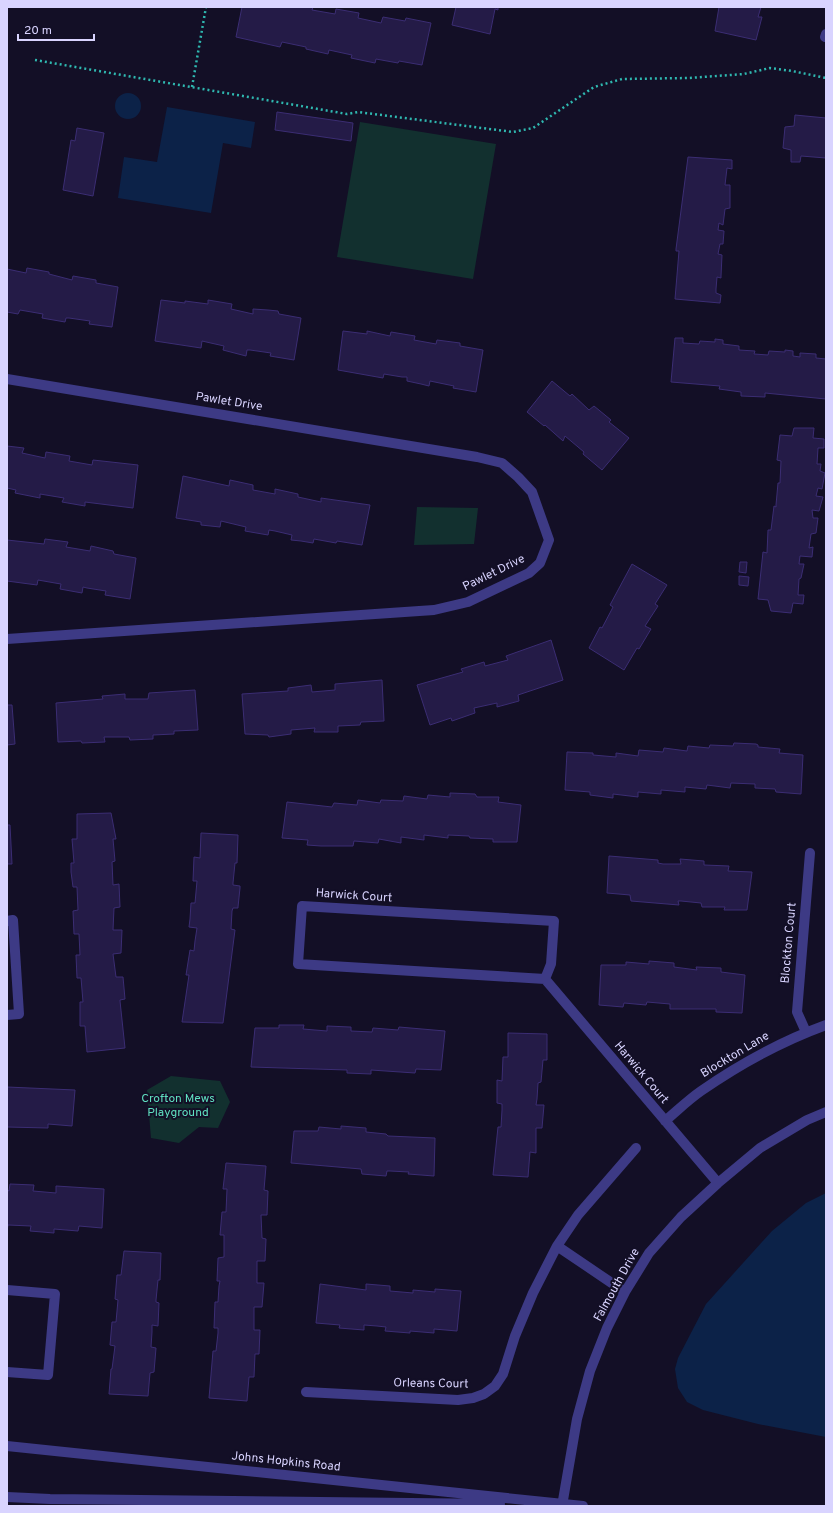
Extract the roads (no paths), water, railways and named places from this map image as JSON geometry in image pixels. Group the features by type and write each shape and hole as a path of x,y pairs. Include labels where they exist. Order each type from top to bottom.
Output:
{"street":[{"name":"Pawlet Drive","path":"7,379 477,457 502,463 532,492 549,540 540,563 529,573 468,602 434,610 7,639"},
{"name":"Blockton Court","path":"806,1032 797,1012 810,853"},
{"name":"Harwick Court","path":"545,979 551,964 554,922 302,906 298,964 545,979 718,1183"},
{"path":"7,921 13,920 20,1014 7,1015"},
{"name":"Blockton Lane","path":"665,1121 700,1092 738,1067 806,1032 826,1025"},
{"name":"Falmouth Drive","path":"562,1505 577,1419 590,1371 607,1328 625,1292 649,1253 681,1217 718,1183 760,1148 807,1120 826,1112"},
{"name":"Orleans Court","path":"306,1392 458,1400 473,1398 484,1394 495,1386 503,1374 515,1336 533,1293 557,1246 578,1215 636,1148"},
{"path":"557,1246 625,1292"},
{"path":"7,1290 55,1294 48,1375 7,1372"},
{"name":"Johns Hopkins Road","path":"7,1446 562,1505"},
{"name":"Johns Hopkins Road","path":"7,1497 52,1502 582,1506"}],"water":[{"path":"128,93 137,97 141,106 137,115 128,119 119,115 115,106 119,97"},
{"path":"167,107 255,122 251,148 223,143 211,213 118,198 124,157 157,162"},
{"path":"826,1193 826,1437 758,1424 703,1410 687,1402 678,1388 675,1369 678,1358 706,1304 772,1231 806,1203"}],"park label":[{"name":"Crofton Mews Playground","path":"178,1106"}]}
